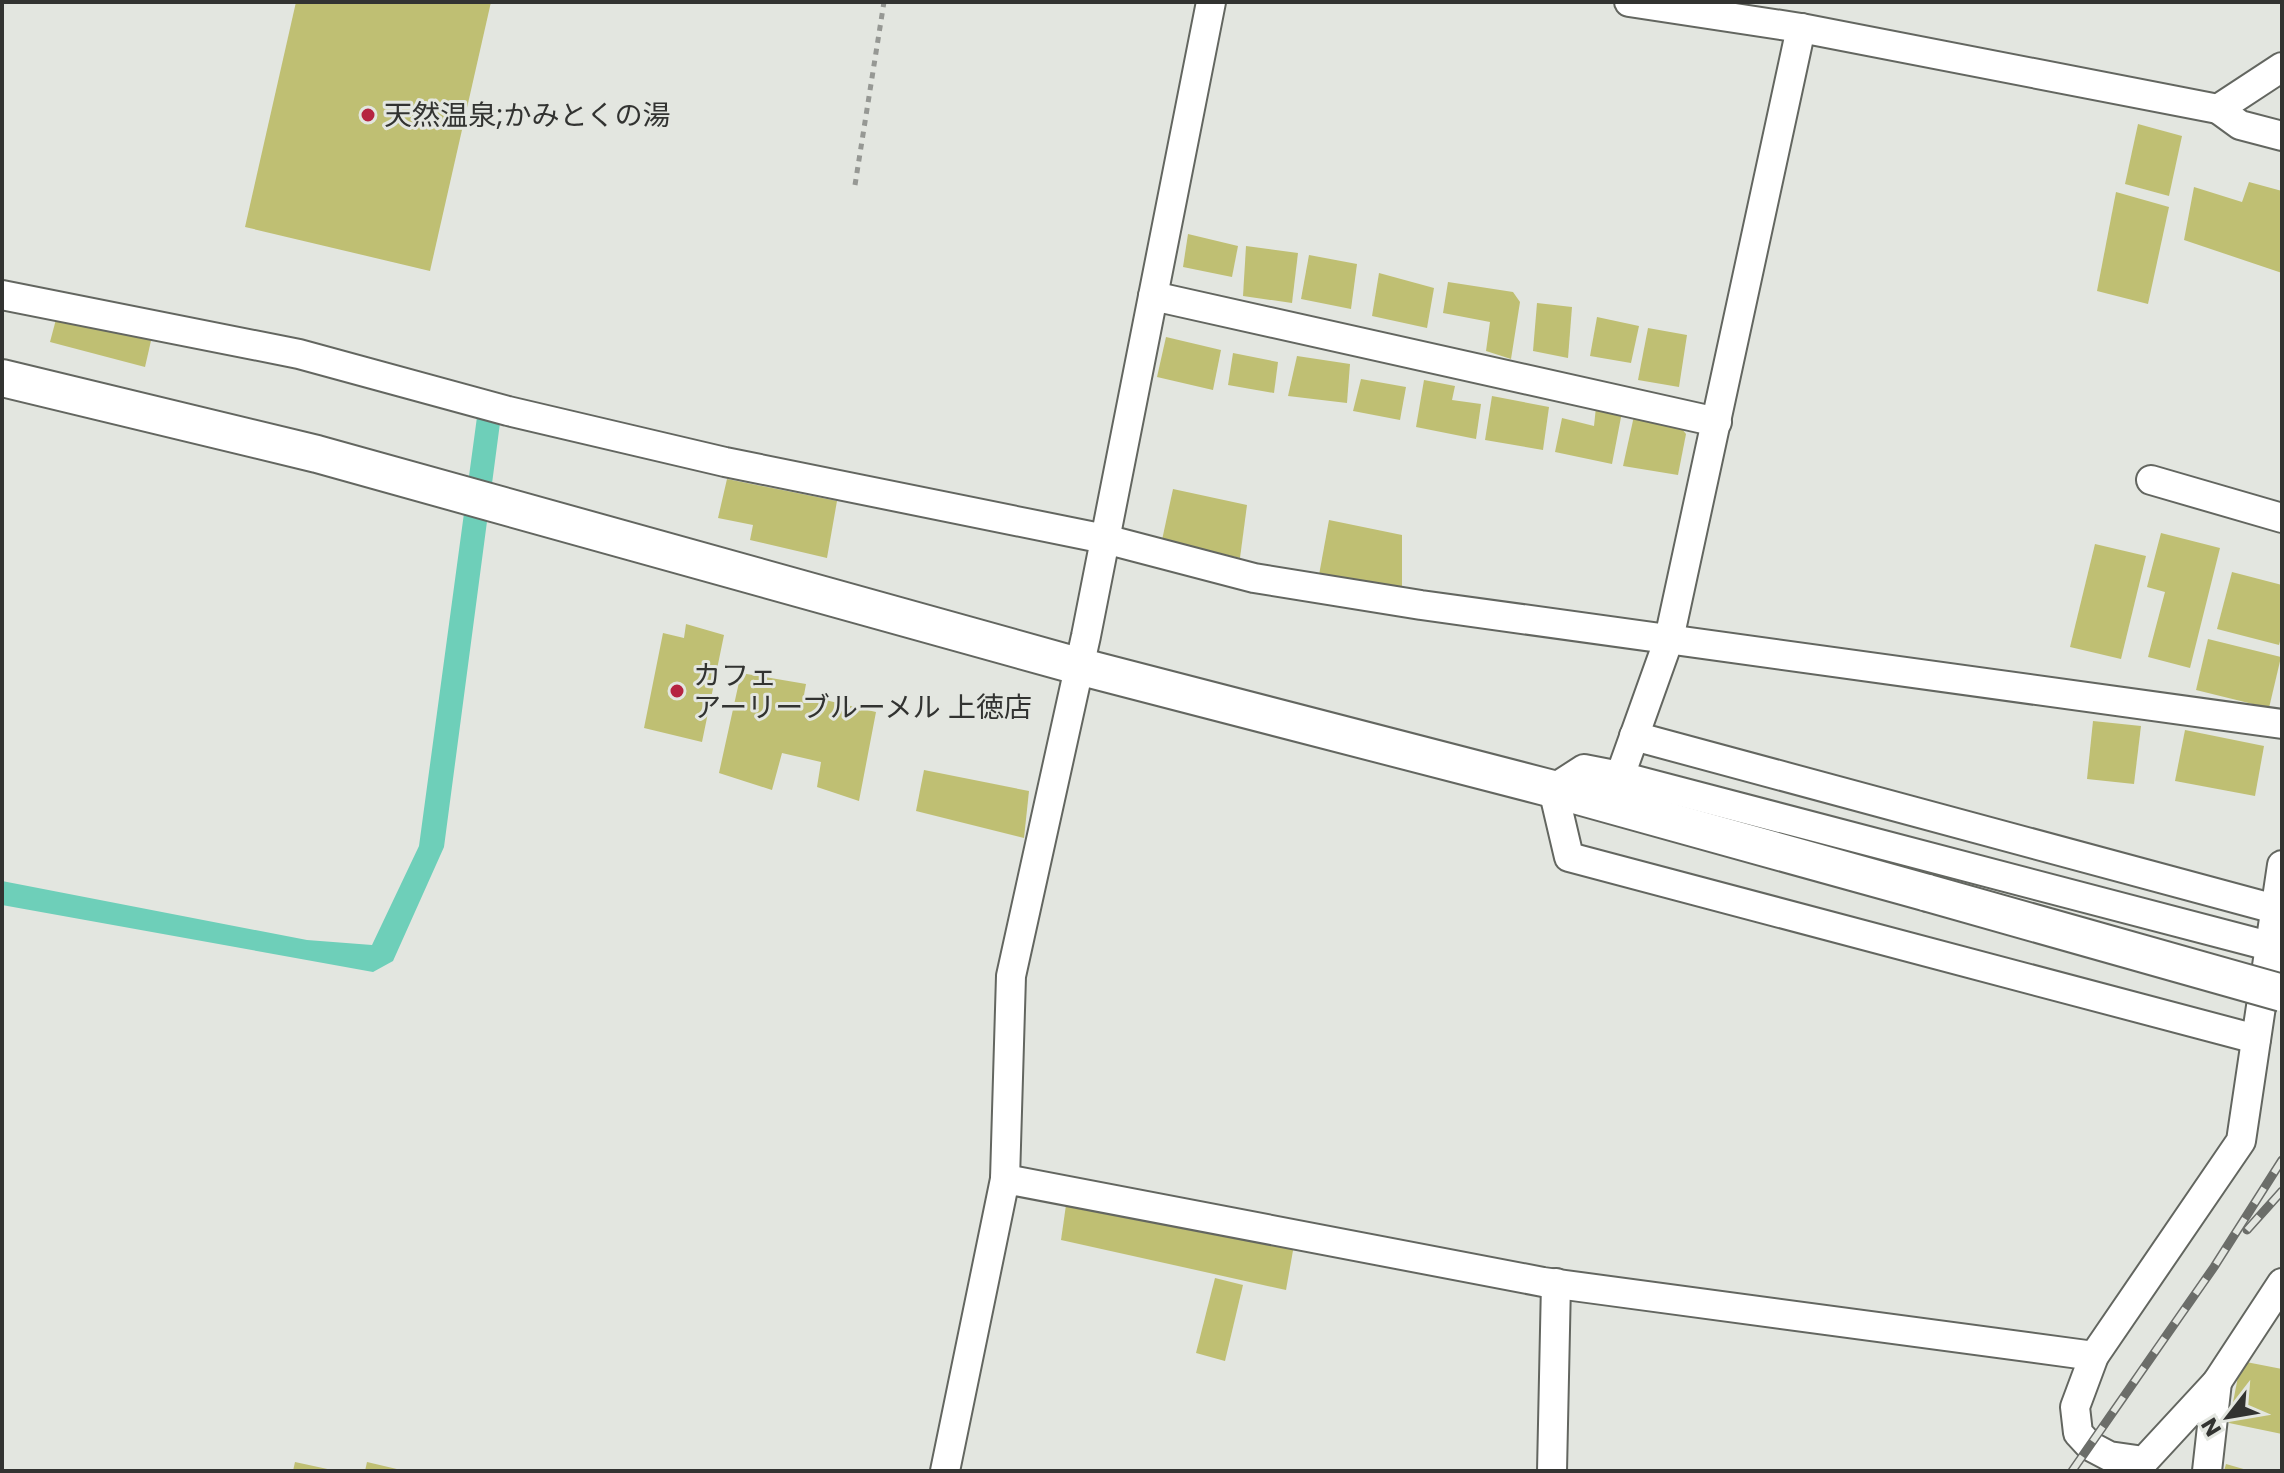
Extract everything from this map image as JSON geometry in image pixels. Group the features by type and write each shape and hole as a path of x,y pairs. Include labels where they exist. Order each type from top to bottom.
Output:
{"street":[{"path":"945,1471 1005,1179 1011,976 1105,539 1211,2"},
{"path":"1629,2 1801,28 2218,109 2240,125 2282,136"},
{"path":"1620,776 1669,639 1801,28"},
{"path":"2218,109 2282,67"},
{"path":"2,295 299,354 508,411 725,462 1105,539 1254,578 1421,605 2282,724"},
{"path":"1153,296 1717,422"},
{"path":"2,378 317,454 1078,666 1553,789 2282,993"},
{"path":"2151,480 2282,518"},
{"path":"1634,736 2275,909"},
{"path":"1553,789 1584,769 1620,776 2269,946"},
{"path":"1553,789 1569,857 2256,1039"},
{"path":"2282,865 2241,1141 2094,1356 2075,1407 2078,1433 2090,1446 2109,1456 2144,1461 2217,1382 2282,1283"},
{"path":"1005,1179 1556,1283 2094,1356"},
{"path":"1552,1471 1556,1283"},
{"path":"2207,1471 2217,1382"}],"path":[{"path":"855,185 884,2"}],"shaded area":[{"path":"477,417 500,423 444,847 393,961 373,972 2,905 2,881 307,940 372,945 419,846"}],"building":[{"name":"天然温泉;かみとくの湯","path":"296,2 491,2 430,271 245,227"},
{"path":"2138,124 2182,136 2169,196 2125,184"},
{"path":"2249,182 2282,191 2282,273 2184,240 2194,187 2242,202"},
{"path":"2116,192 2169,207 2148,304 2097,291"},
{"path":"1188,234 1238,246 1232,277 1183,267"},
{"path":"1246,246 1298,253 1292,303 1243,296"},
{"path":"1309,255 1357,264 1351,309 1301,299"},
{"path":"1379,273 1434,288 1427,328 1372,316"},
{"path":"1448,282 1513,292 1520,302 1511,359 1486,351 1490,322 1443,313"},
{"path":"1537,303 1572,307 1568,358 1533,351"},
{"path":"59,308 153,332 145,367 50,342"},
{"path":"1597,317 1639,326 1631,363 1590,356"},
{"path":"1648,328 1687,335 1679,387 1638,380"},
{"path":"1166,337 1221,350 1213,390 1157,377"},
{"path":"1233,353 1278,362 1274,393 1228,385"},
{"path":"1297,356 1350,364 1347,403 1288,396"},
{"path":"1361,379 1406,387 1400,420 1353,411"},
{"path":"1424,380 1455,386 1452,400 1481,404 1476,439 1416,427"},
{"path":"1492,396 1549,407 1543,450 1485,440"},
{"path":"1596,407 1622,412 1612,464 1555,452 1562,418 1594,426"},
{"path":"1634,416 1676,421 1686,434 1678,475 1623,466"},
{"path":"727,479 837,501 827,558 750,540 753,525 718,518"},
{"path":"1173,489 1247,505 1240,558 1162,540"},
{"path":"1329,520 1402,535 1402,589 1319,575"},
{"path":"2161,533 2220,548 2190,668 2148,657 2165,592 2147,587"},
{"path":"2095,544 2146,556 2121,659 2070,647"},
{"path":"2232,572 2282,585 2282,634 2279,645 2217,629"},
{"path":"686,624 724,635 702,742 644,728 663,633 684,638"},
{"path":"2208,639 2281,657 2269,708 2196,690"},
{"path":"741,673 806,684 804,695 876,712 859,801 817,787 821,762 782,753 772,790 719,773"},
{"path":"2093,721 2141,726 2134,784 2087,779"},
{"path":"2185,730 2264,746 2255,796 2175,781"},
{"path":"924,770 1029,791 1024,838 916,811"},
{"path":"1066,1205 1294,1245 1286,1290 1061,1240"},
{"path":"1215,1278 1243,1285 1225,1361 1196,1353"},
{"path":"2241,1361 2282,1369 2282,1434 2229,1423"},
{"path":"295,1462 332,1470 332,1471 293,1471"},
{"path":"367,1462 401,1470 365,1471"},
{"path":"2226,1464 2247,1470 2247,1471 2224,1471"}],"railway":[{"path":"2072,1471 2214,1267 2282,1160"},
{"path":"2247,1230 2282,1191"}],"place":[{"name":"天然温泉;かみとくの湯","path":"368,115"},
{"name":"カフェ アーリーブルーメル 上徳店","path":"677,691"}]}
